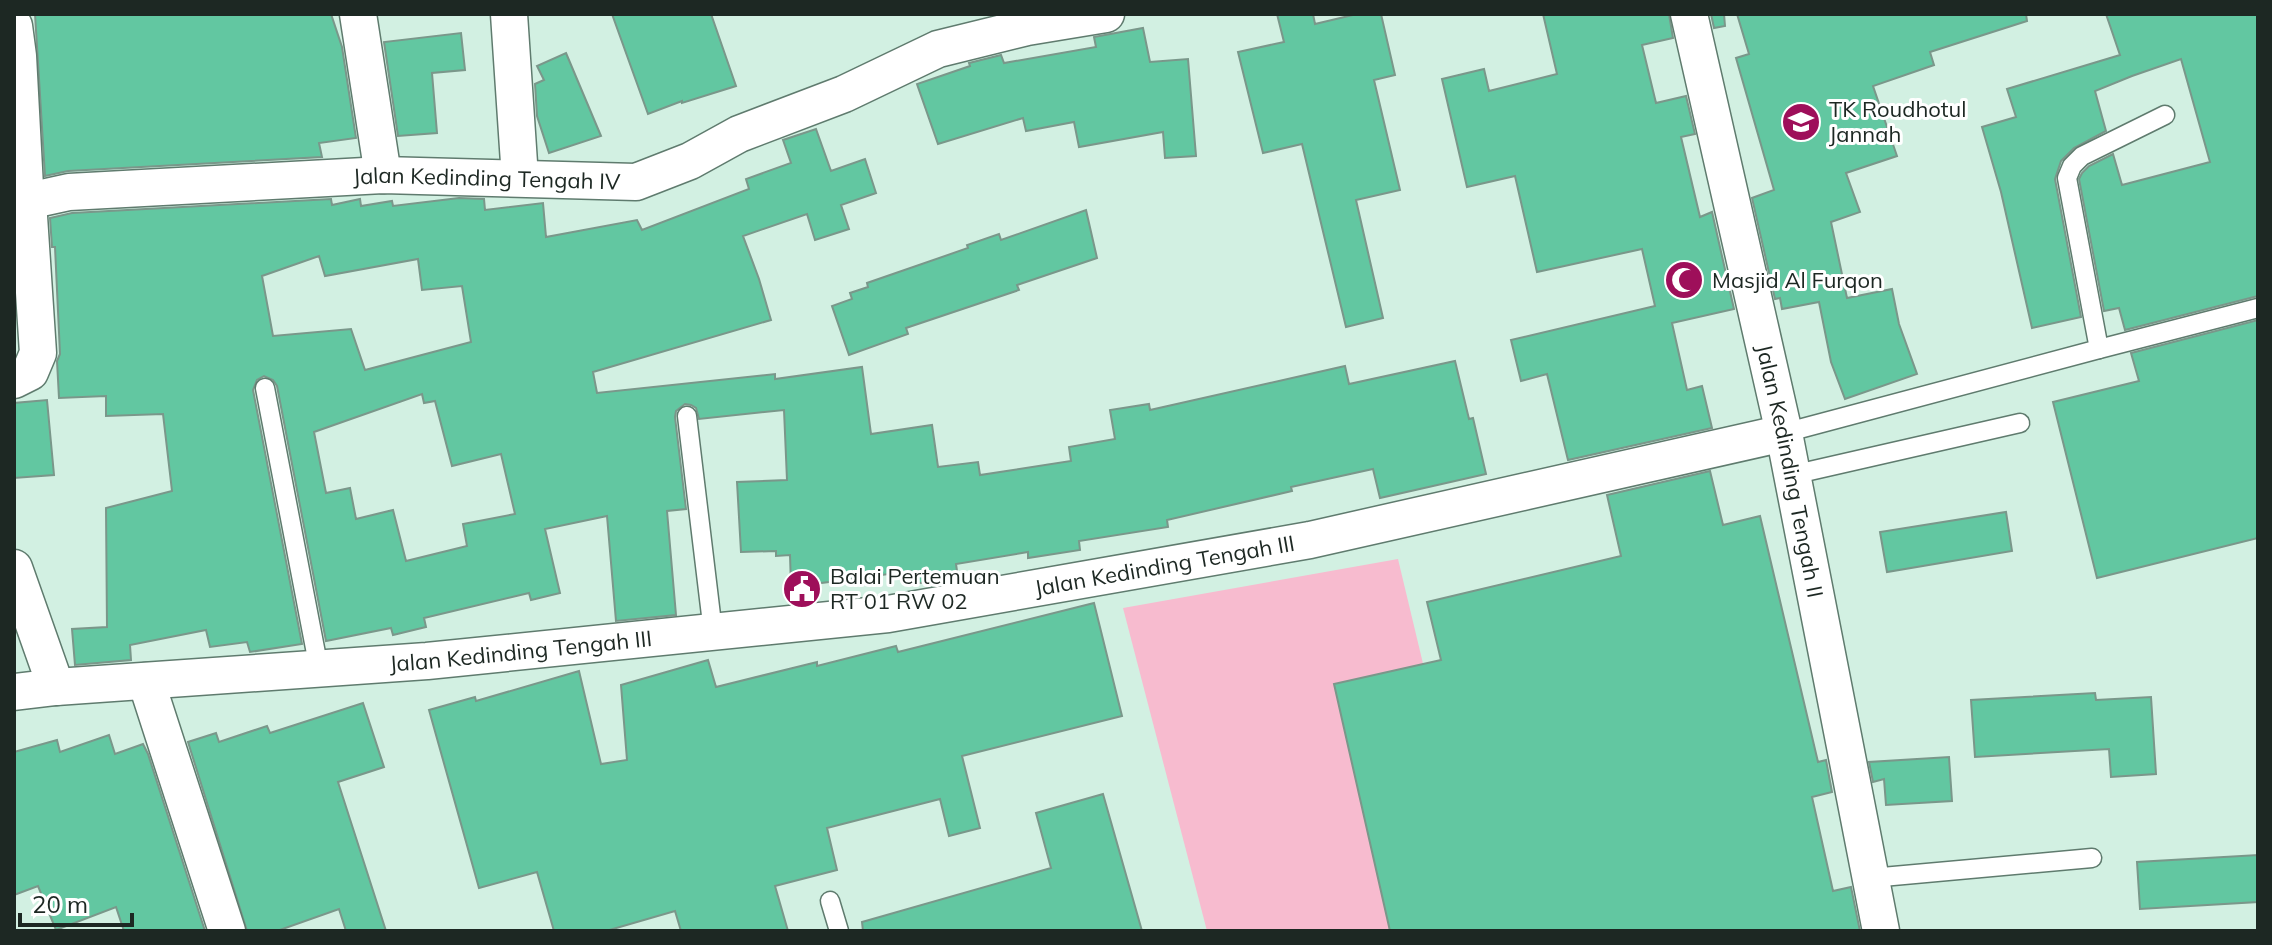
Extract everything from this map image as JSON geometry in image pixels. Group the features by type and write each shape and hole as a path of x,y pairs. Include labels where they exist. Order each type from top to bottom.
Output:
{"street":[{"path":"358,14 383,175"},
{"path":"509,14 520,178"},
{"name":"Jalan Kedinding Tengah IV","path":"28,201 69,192 383,175 636,182 690,161 739,134 844,94 938,49 1027,27 1106,14"},
{"name":"Jalan Kedinding Tengah II","path":"1689,14 1784,433 1881,931"},
{"path":"14,26 38,353 30,372 14,380"},
{"name":"Jalan Kedinding Tengah III","path":"14,692 427,661 888,614 1310,540 1784,433"},
{"path":"14,568 56,687"},
{"path":"146,681 227,931"}],"lane":[{"path":"2099,349 2067,178 2072,166 2082,156 2165,115"},
{"path":"1784,433 2258,308"},
{"path":"265,388 319,669"},
{"path":"687,416 713,632"},
{"path":"1792,475 2020,423"},
{"path":"1871,878 2092,858"},
{"path":"830,901 839,931"}],"shaded area":[{"path":"1398,559 1487,931 1207,931 1123,608"}],"building":[{"path":"35,14 331,14 342,47 356,138 319,143 322,157 68,171 45,176"},
{"path":"612,14 711,14 736,86 648,114"},
{"path":"1277,14 1313,14 1315,24 1357,14 1381,14 1395,75 1374,80 1400,190 1356,200 1383,318 1346,327 1302,144 1263,153 1238,52 1284,42"},
{"path":"1543,14 1669,14 1673,38 1642,45 1656,103 1686,96 1695,134 1681,137 1700,217 1712,212 1734,309 1672,323 1687,390 1702,386 1712,428 1568,460 1547,374 1521,381 1511,340 1655,306 1642,249 1537,272 1515,176 1467,187 1442,79 1484,69 1489,91 1557,74"},
{"path":"1711,14 1724,14 1725,26 1714,28"},
{"path":"1737,14 2026,14 2027,21 1930,52 1934,65 1873,86 1897,156 1846,173 1860,212 1831,222 1847,298 1892,289 1899,324 1917,374 1845,399 1831,362 1819,302 1782,309 1780,298 1775,299 1752,198 1774,190 1736,58 1749,54"},
{"path":"2106,14 2258,14 2258,296 2125,330 2119,308 2104,311 2079,179 2089,166 2113,154 2122,185 2210,162 2181,59 2095,91 2106,131 2074,148 2061,161 2055,179 2081,317 2032,328 2001,192 1982,127 2016,117 2007,89 2120,55"},
{"path":"1143,28 1150,62 1188,59 1196,156 1165,158 1163,132 1079,147 1074,122 1026,131 1023,118 938,144 917,84 970,66 969,63 1001,55 1004,63 1096,47 1094,37"},
{"path":"461,33 465,70 432,73 437,133 398,136 384,42"},
{"path":"566,53 601,136 549,153 537,116 535,84 544,80 537,66"},
{"path":"816,129 831,171 865,159 876,193 841,205 849,229 815,240 807,214 743,236 771,320 593,372 597,393 775,374 775,379 862,367 871,434 932,425 938,467 978,462 980,475 1071,461 1069,447 1115,439 1110,410 1149,404 1150,410 1345,366 1349,384 1455,361 1486,474 1380,498 1373,469 1167,520 1168,527 1079,541 1080,550 1028,558 1028,552 956,564 958,578 913,584 911,571 791,587 790,555 776,556 776,551 741,552 737,482 787,480 784,410 699,419 696,408 685,404 676,411 675,417 686,509 667,511 676,615 616,621 607,516 545,529 560,593 531,600 529,593 424,618 426,627 393,635 391,628 326,641 277,386 264,376 257,380 253,390 302,644 250,652 247,642 210,647 206,630 130,645 131,660 75,665 72,629 107,627 106,508 172,491 163,414 106,416 106,396 59,398 55,247 52,247 50,218 72,213 331,199 332,205 360,199 361,206 392,201 393,206 459,198 484,199 485,210 543,203 546,237 637,220 642,230 749,189 746,179 791,163 783,140","holes":["319,256 325,276 418,259 422,290 462,286 471,342 365,370 351,329 273,336 262,276","422,394 424,403 435,401 452,466 501,454 515,514 463,524 467,546 406,561 393,510 356,519 350,488 326,493 314,432"]},
{"path":"1086,210 1097,258 1017,285 1019,290 906,328 908,334 849,355 832,306 852,299 850,293 868,287 867,283 968,248 967,245 999,234 1001,240"},
{"path":"2258,320 2258,538 2097,578 2053,402 2139,381 2131,353"},
{"path":"47,400 54,475 14,478 14,403"},
{"path":"1710,471 1723,525 1760,516 1818,762 1826,760 1832,792 1812,797 1833,891 1851,887 1860,931 1390,931 1334,684 1441,660 1427,602 1621,556 1607,495"},
{"path":"2006,512 2012,551 1887,572 1880,532"},
{"path":"1094,603 1122,716 962,756 980,828 949,836 940,799 827,828 837,870 775,886 788,931 681,931 675,911 606,931 554,931 537,872 479,888 429,710 475,697 476,701 579,671 601,764 627,760 621,685 708,660 716,687 896,646 898,652"},
{"path":"2095,693 2096,700 2151,697 2156,774 2111,777 2109,749 1975,757 1971,700"},
{"path":"363,703 384,767 338,782 386,931 346,931 339,909 277,931 247,931 188,742 216,733 219,742 267,726 270,733"},
{"path":"109,735 115,754 143,744 148,754 205,931 124,931 116,907 56,930 38,886 14,895 14,752 57,740 60,752"},
{"path":"1949,757 1952,801 1886,805 1884,779 1873,782 1869,762"},
{"path":"1103,794 1142,931 863,931 862,922 1051,868 1036,813"},
{"path":"2258,855 2258,902 2140,909 2137,862"}],"place":[{"name":"TK Roudhotul Jannah","path":"1801,122"},
{"name":"Masjid Al Furqon","path":"1684,280"},
{"name":"Balai Pertemuan RT 01 RW 02","path":"802,589"}]}
